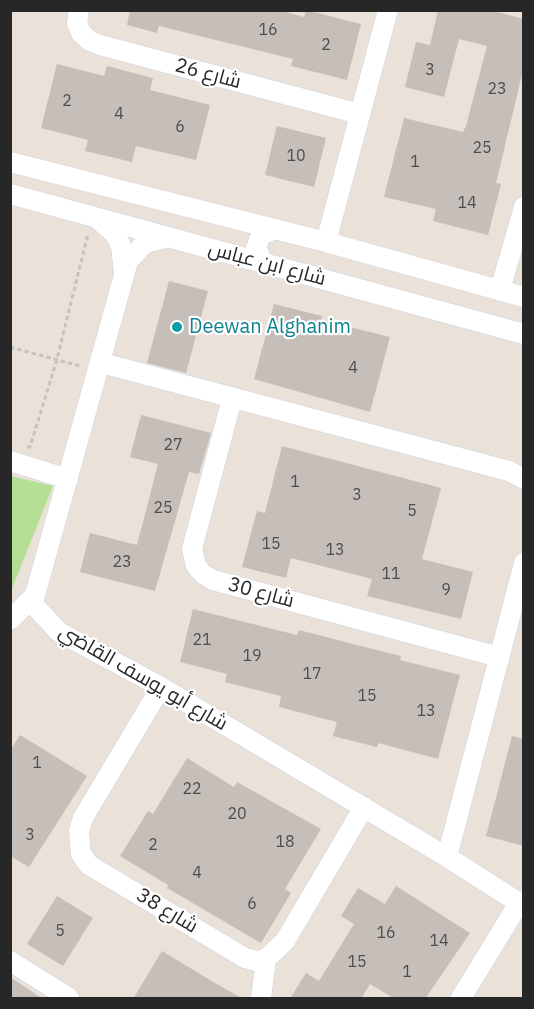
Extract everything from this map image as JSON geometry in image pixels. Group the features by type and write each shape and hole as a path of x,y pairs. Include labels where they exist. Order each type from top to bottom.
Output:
{"street":[{"name":"شارع 26","path":"79,10 77,23 81,33 100,45 360,114"},
{"path":"326,242 388,10"},
{"name":"شارع ابن عباس","path":"10,162 326,242 524,297"},
{"name":"شارع ابن عباس","path":"10,194 524,334"},
{"path":"500,290 524,207"},
{"path":"213,250 226,243 229,236 226,221 220,216"},
{"path":"92,218 104,224 121,246 124,273"},
{"path":"268,264 262,261 256,248 261,235 274,230"},
{"path":"10,620 31,602 35,595 101,367 124,273 135,251 151,241 170,238"},
{"path":"101,367 509,471 524,479"},
{"name":"شارع 30","path":"232,399 192,549 196,566 203,574 213,580 499,657"},
{"path":"15,453 68,479"},
{"path":"447,857 524,563"},
{"name":"شارع أبو يوسف القاضي","path":"31,602 59,632 161,687 447,857 521,905"},
{"name":"شارع 38","path":"161,687 83,818 79,831 81,854 89,865 245,958 257,961 266,958"},
{"path":"261,999 266,958 285,941 364,807"},
{"path":"461,999 521,905"},
{"path":"10,961 69,999"}],"path":[{"path":"15,453 30,447 57,359 92,218"},
{"path":"10,347 101,367"}],"green space":[{"path":"10,476 53,486 11,591"}],"building":[{"path":"130,10 279,10 304,17 306,10 361,24 347,80 291,66 293,59 159,26 157,33 127,25"},
{"path":"438,10 490,10 524,19 524,66 496,183 501,184 488,235 433,221 436,209 384,197 404,118 463,132 466,126 487,46 459,39 444,97 405,87 416,42 430,45"},
{"path":"57,64 104,76 107,66 153,78 150,90 210,105 196,160 136,146 132,162 85,151 88,140 41,128"},
{"path":"277,126 326,138 314,187 265,175"},
{"name":"Deewan Alghanim","path":"169,281 208,291 186,373 147,363"},
{"path":"274,304 322,316 321,320 390,337 370,412 254,379"},
{"path":"141,415 211,433 199,474 189,472 155,591 80,572 90,533 137,545 158,464 130,457"},
{"path":"282,446 441,488 422,559 473,572 461,619 367,596 372,579 291,558 286,578 242,567 257,511 265,513"},
{"path":"193,609 297,635 299,630 401,656 400,660 460,675 438,759 378,743 377,747 333,736 337,722 279,707 281,696 225,682 227,674 180,662"},
{"path":"20,735 87,776 29,867 10,856 10,751"},
{"path":"512,736 524,739 524,846 486,836"},
{"path":"187,758 234,787 237,782 321,829 285,889 291,893 261,943 167,888 168,885 120,856 148,811 153,814"},
{"path":"396,886 470,933 425,999 395,999 370,984 361,999 290,999 306,973 319,981 354,924 341,916 358,888 385,904"},
{"path":"57,896 93,918 63,966 27,944"},
{"path":"162,951 215,983 243,999 133,999"},
{"path":"10,977 43,999 10,999"}],"place":[{"name":"Deewan Alghanim","path":"177,327"}]}
